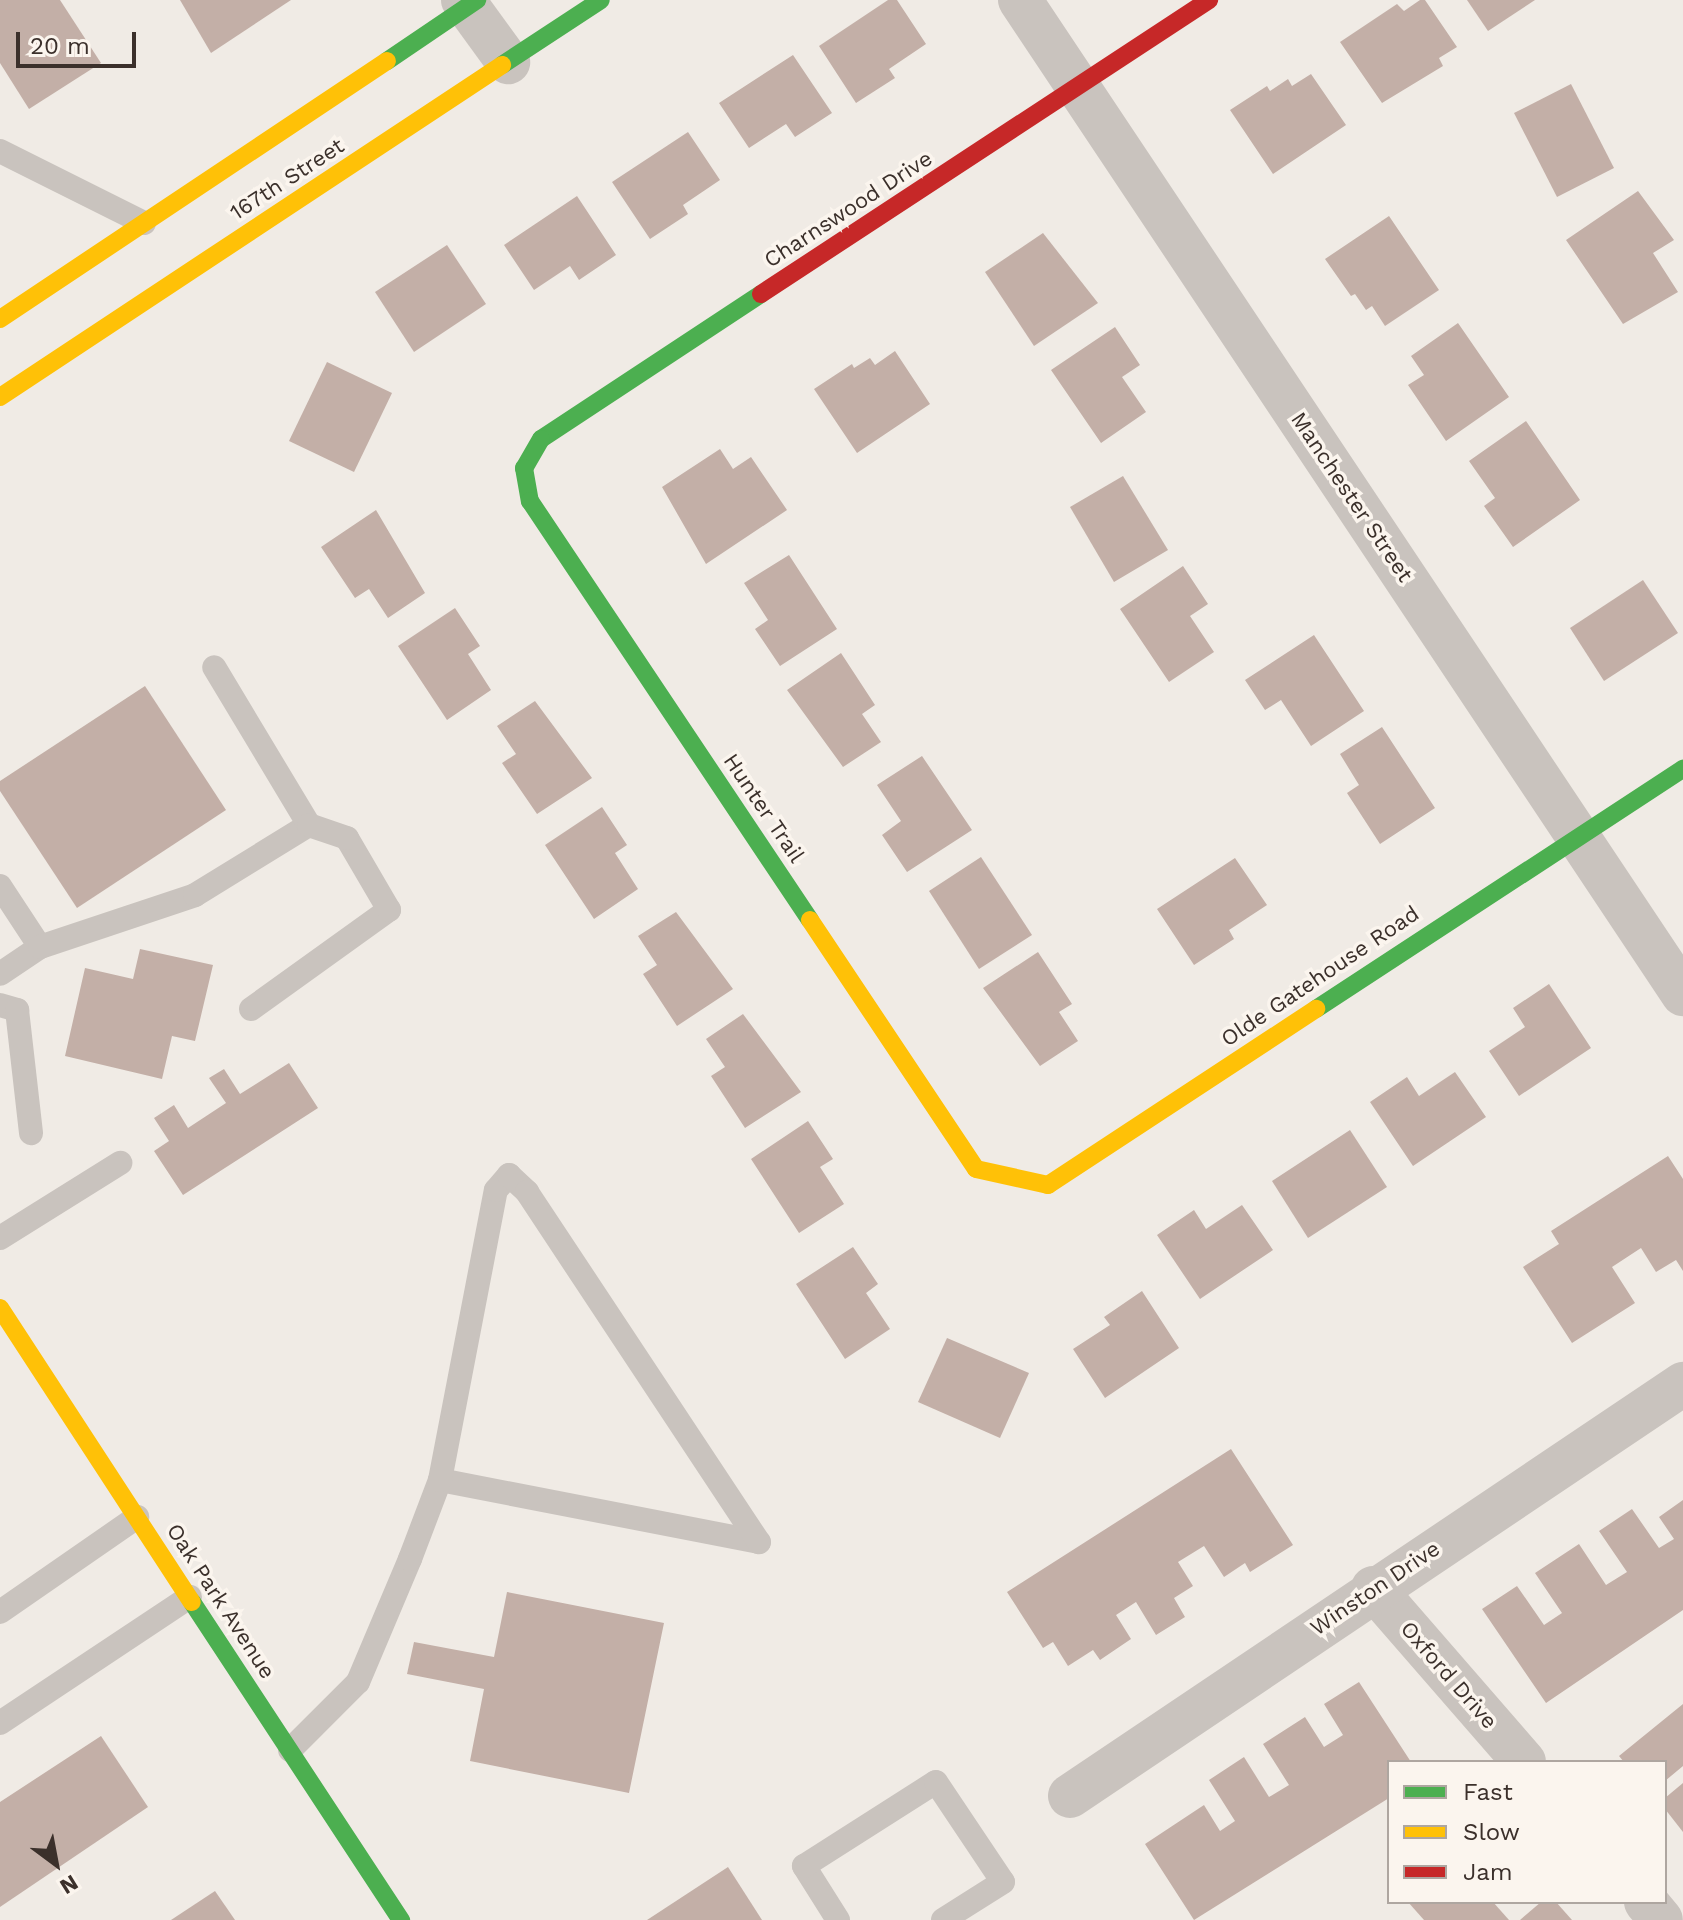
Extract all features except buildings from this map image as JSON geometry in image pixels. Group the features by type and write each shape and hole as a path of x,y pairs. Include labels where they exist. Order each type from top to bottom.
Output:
{"street":[{"name":"167th Street","path":"0,397 601,0"},
{"name":"Manchester Street","path":"1020,0 1683,994"},
{"name":"Charnswood Drive","path":"524,468 541,439 1209,0"},
{"name":"167th Street","path":"0,319 469,2"},
{"path":"469,2 508,62"},
{"name":"Hunter Trail","path":"524,468 530,501 976,1169"},
{"name":"Olde Gatehouse Road","path":"976,1169 1048,1185 1578,834 1683,769"},
{"name":"Oak Park Avenue","path":"0,1308 9,1341 137,1517 401,1920"},
{"name":"Winston Drive","path":"1070,1796 1373,1588 1683,1384"},
{"name":"Oxford Drive","path":"1373,1588 1522,1760"},
{"path":"1648,1904 1661,1920"}],"lane":[{"path":"0,151 144,223"},
{"path":"214,667 309,825 347,838 389,910 251,1009"},
{"path":"0,974 40,947 195,895 309,825"},
{"path":"0,886 40,947"},
{"path":"0,1005 17,1010 31,1133"},
{"path":"0,1238 120,1163"},
{"path":"290,1750 358,1682 440,1480 496,1190 509,1175 527,1192 759,1542 440,1480"},
{"path":"0,1612 137,1517"},
{"path":"0,1723 190,1597"},
{"path":"838,1920 804,1866 936,1782 1003,1882 943,1920"}],"traffic: fast":[{"path":"387,61 477,0"},
{"path":"502,65 601,0"},
{"path":"761,294 541,439 524,468 530,501 810,920"},
{"path":"1316,1009 1683,769"},
{"path":"192,1602 401,1920"}],"traffic: slow":[{"path":"0,319 387,61"},
{"path":"0,397 502,65"},
{"path":"810,920 976,1169 1048,1185 1316,1009"},
{"path":"0,1308 192,1602"}],"traffic: jam":[{"path":"761,294 1209,0"}]}
